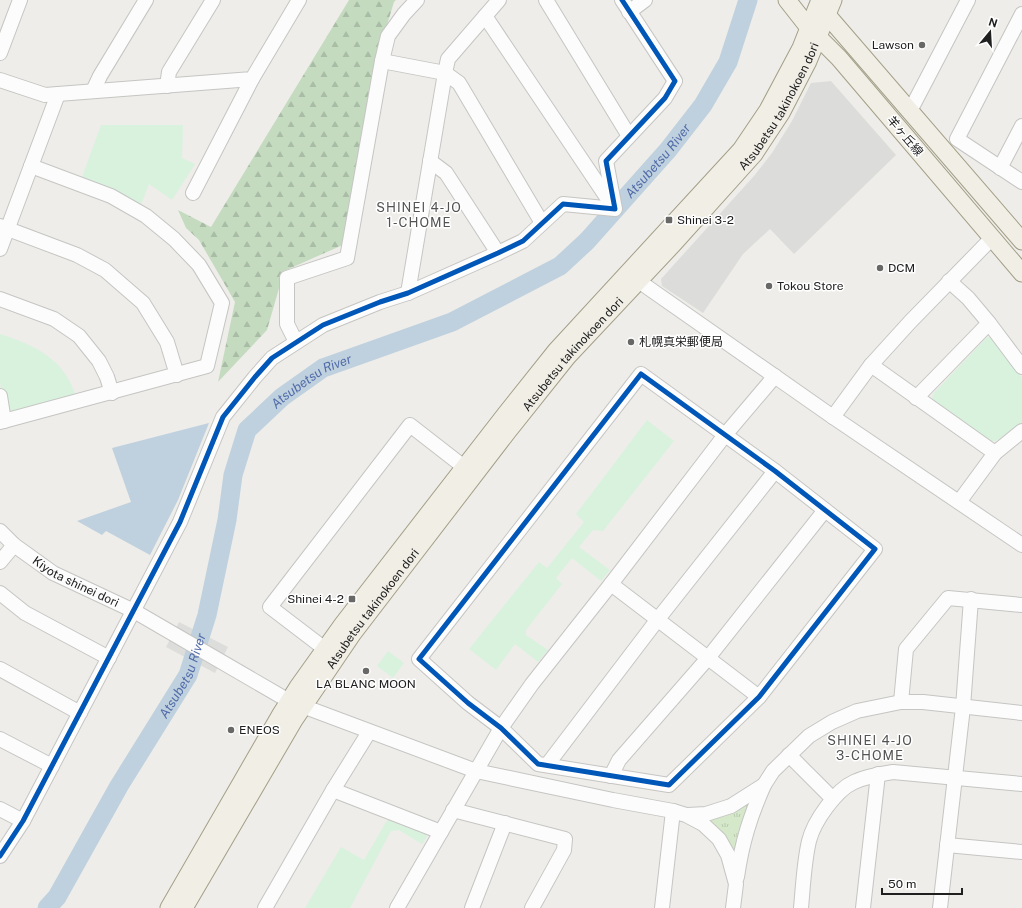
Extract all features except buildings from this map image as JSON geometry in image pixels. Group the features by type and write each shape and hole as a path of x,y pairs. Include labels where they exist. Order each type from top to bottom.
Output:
{"main road":[{"name":"羊ヶ丘線","path":"787,0 814,33 839,58 1022,273"},
{"name":"羊ヶ丘線","path":"823,4 910,111 1022,241"},
{"name":"Atsubetsu takinokoen dori","path":"295,704 325,649 343,624 556,351 633,277 754,154 781,113 808,61 814,33 823,4"},
{"name":"Atsubetsu takinokoen dori","path":"295,704 353,633 508,431 633,277"},
{"path":"169,908 295,704"},
{"path":"184,908 295,704"}],"street":[{"path":"0,53 20,0"},
{"path":"93,91 100,76 146,0"},
{"path":"167,86 169,72 213,0"},
{"path":"193,194 252,79 299,0"},
{"path":"296,342 287,324 287,278 347,258 382,61 388,36 416,0"},
{"path":"408,293 448,59 499,0"},
{"path":"546,0 630,136"},
{"path":"615,209 606,161 665,98 675,81 625,6 645,0"},
{"path":"910,111 968,0"},
{"path":"1022,14 958,139 1022,182"},
{"path":"485,16 615,209"},
{"path":"382,61 445,73 459,83 542,222"},
{"path":"0,80 45,94 58,94 252,79"},
{"path":"0,249 4,227 31,166 58,94"},
{"path":"1000,168 1022,126"},
{"path":"430,161 446,173 498,253"},
{"path":"0,396 2,422 207,366 222,303 199,265 174,239 146,216 111,196 31,166"},
{"path":"0,856 23,821 180,522 223,417 272,358 323,325 380,302 408,293 522,241 563,204 615,209"},
{"path":"4,227 77,254 105,270 143,303 167,342 177,375"},
{"path":"833,417 871,365 949,281 992,238"},
{"path":"633,277 833,417 1022,545"},
{"path":"949,281 968,298 1022,367"},
{"path":"0,299 54,319 78,336 100,361 112,393"},
{"path":"916,398 989,323"},
{"path":"871,365 995,453"},
{"path":"641,374 725,435 775,471 875,549 759,697 669,785 538,764 501,728 419,660 641,374"},
{"path":"397,908 501,728 532,684 725,435 775,376"},
{"path":"325,649 270,607 410,425 464,467"},
{"path":"960,502 995,453 1022,431"},
{"path":"547,765 658,619 775,471"},
{"path":"611,776 619,760 708,658 825,510"},
{"name":"Kiyota shinei dori","path":"0,531 14,545 53,572 134,611 295,704 476,771 679,813"},
{"path":"0,562 14,545"},
{"path":"611,584 759,697"},
{"path":"0,593 25,613 109,658"},
{"path":"901,702 906,649 948,598 1022,605"},
{"path":"940,908 963,706 971,600"},
{"path":"0,669 80,713"},
{"path":"733,908 740,853 746,830 764,785 773,771 809,736 832,722 857,711 901,702 923,702 1022,709"},
{"path":"265,908 333,790 369,732"},
{"path":"0,739 52,766"},
{"path":"789,755 833,799"},
{"path":"801,908 809,841 816,822 833,799 853,782 878,774 893,772 1022,784"},
{"path":"863,908 878,774"},
{"path":"679,813 706,814 731,806 764,785"},
{"path":"333,790 441,832"},
{"path":"0,809 23,821"},
{"path":"453,810 565,839 564,850 532,908"},
{"path":"679,813 703,824 719,840 728,855 736,884"},
{"path":"662,908 679,813"},
{"path":"472,908 504,823"},
{"path":"947,844 1022,852"}],"shaded area":[{"path":"831,81 896,155 794,254 770,229 743,254 703,313 662,286 661,279 754,176 772,153 792,121 811,83"}],"green space":[{"path":"349,0 396,0 394,2 375,64 345,244 284,271 267,330 218,382 235,302 199,240 186,228 178,210 211,227"},
{"path":"101,125 183,125 182,158 195,164 172,200 149,184 140,207 82,177"},
{"path":"0,334 36,348 55,362 70,382 75,394 8,412 4,409 0,382"},
{"path":"987,337 993,338 1022,378 1022,423 996,441 990,441 932,400 933,394"},
{"path":"647,420 674,441 603,531 593,530 579,547 610,570 601,581 572,558 556,578 562,584 526,630 526,635 548,650 538,662 515,644 496,670 469,649 539,562 547,568 584,522 576,514"},
{"path":"388,651 404,663 393,678 377,666"},
{"path":"746,803 748,806 738,833 735,849 733,850 721,832 709,820"},
{"path":"389,819 425,832 427,837 422,844 399,830 391,831 350,908 305,908 341,847 364,860"}],"water":[{"path":"209,423 178,500 150,555 106,531 102,535 77,521 131,502 112,448"}],"pier":[{"path":"179,622 228,647 215,673 166,647"}],"waterway":[{"name":"Atsubetsu River","path":"47,908 57,897 119,786 188,675 207,615 227,520 233,475 247,430 282,397 323,368 452,322 560,266 587,241 668,150 703,105 728,62 748,0"}],"cycle path":[{"path":"0,856 23,821 180,522 223,417 272,358 323,325 380,302 408,293 523,241 563,204 615,209 606,161 665,98 675,81 622,0"},
{"path":"641,374 775,471 875,549 759,697 669,785 538,764 501,728 468,703 419,659 641,374"}],"place":[{"name":"Lawson","path":"922,45"},
{"name":"Shinei 3-2","path":"669,220"},
{"name":"DCM","path":"880,268"},
{"name":"Tokou Store","path":"769,286"},
{"name":"札幌真栄郵便局","path":"631,342"},
{"name":"Shinei 4-2","path":"352,599"},
{"name":"LA BLANC MOON","path":"366,671"},
{"name":"ENEOS","path":"231,730"}],"district":[{"name":"SHINEI 4-JO 1-CHOME","path":"419,214"},
{"name":"SHINEI 4-JO 3-CHOME","path":"870,748"}]}
